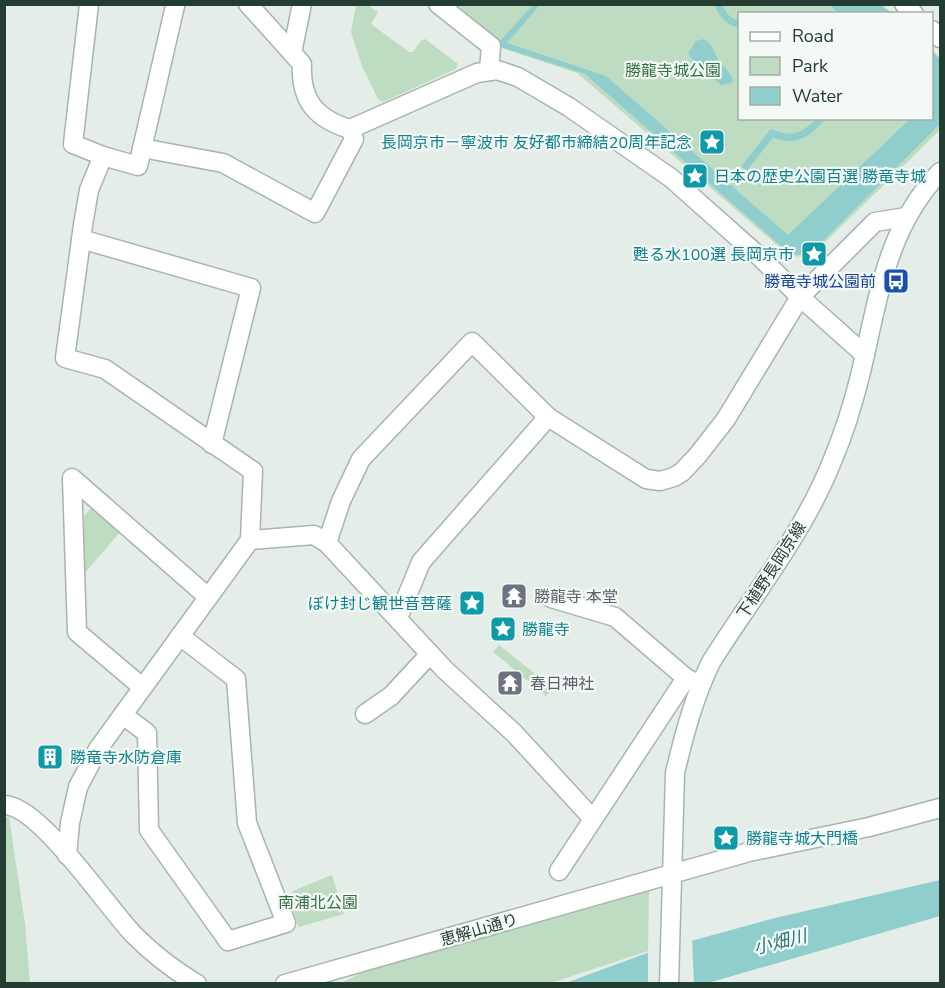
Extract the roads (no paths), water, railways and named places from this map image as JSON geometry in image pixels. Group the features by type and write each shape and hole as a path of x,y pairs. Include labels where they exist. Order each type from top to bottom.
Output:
{"street":[{"path":"89,4 73,144 103,156 138,165 175,5"},
{"path":"248,4 302,64 301,79 312,106 322,117 336,125 350,129 477,73 489,70 504,71 528,83 569,107 671,178 865,355"},
{"path":"292,53 302,4"},
{"path":"438,4 490,46 489,70"},
{"path":"142,148 223,163 315,213 354,139 350,129"},
{"path":"67,855 70,824 78,788 98,749 250,540 254,471 105,369 65,358 90,190 103,156"},
{"name":"下植野長岡京線","path":"669,984 675,773 693,681 711,662 797,532 820,490 838,446 865,355 892,249 906,217 940,172"},
{"path":"327,543 341,501 360,459 472,342 548,417 646,479 660,481 674,477 690,463 726,419 800,297 875,222 906,217"},
{"path":"81,239 251,288 212,444"},
{"path":"398,618 421,562 548,417"},
{"path":"142,687 77,632 72,478 208,597"},
{"path":"250,540 314,535 327,543 430,654 514,733 593,819"},
{"path":"550,598 615,617 693,681 593,819 559,871"},
{"path":"123,715 147,733 149,830 228,941 286,923 247,823 236,679 180,636"},
{"path":"365,714 391,696 430,654"},
{"path":"4,806 17,807 31,817 67,855 134,936 171,968 197,984"},
{"name":"恵解山通り","path":"285,984 673,881 749,852 869,827 940,808"}],"water":[{"path":"533,5 540,5 507,43 606,76 788,235 909,120 933,120 933,52 940,59 940,124 809,255 790,254 585,74 497,44"},
{"path":"830,5 881,5 890,12 838,12"},
{"path":"704,39 712,46 718,59 730,74 732,83 721,85 705,72 699,80 693,75 699,67 688,54 696,41"},
{"name":"小畑川","path":"940,880 940,916 708,983 563,984 647,953 775,918"}],"waterway":[{"path":"718,4 726,17 738,24"},
{"path":"746,166 772,133 786,137 799,136 811,129 819,120"}],"place":[{"name":"長岡京市－寧波市 友好都市締結20周年記念","path":"712,142"},
{"name":"日本の歴史公園百選 勝竜寺城","path":"695,176"},
{"name":"甦る水100選 長岡京市","path":"814,254"},
{"name":"勝竜寺城公園前","path":"896,281"},
{"name":"勝龍寺 本堂","path":"514,596"},
{"name":"ぼけ封じ観世音菩薩","path":"472,603"},
{"name":"勝龍寺","path":"503,629"},
{"name":"春日神社","path":"510,683"},
{"name":"勝竜寺水防倉庫","path":"50,757"},
{"name":"勝龍寺城大門橋","path":"726,838"}],"park label":[{"name":"勝龍寺城公園","path":"673,70"},
{"name":"南浦北公園","path":"318,902"}]}
